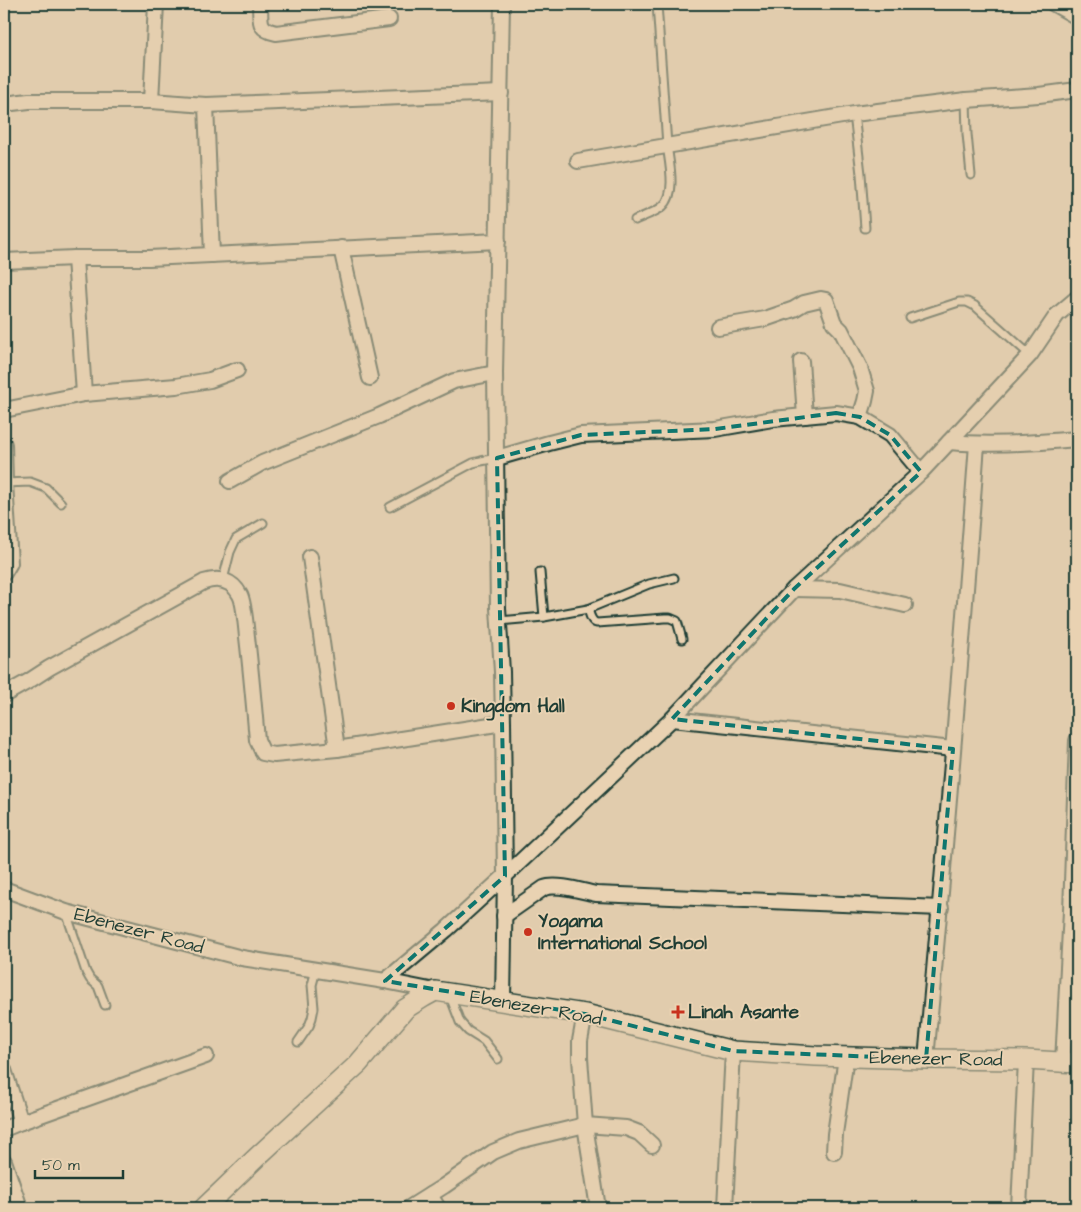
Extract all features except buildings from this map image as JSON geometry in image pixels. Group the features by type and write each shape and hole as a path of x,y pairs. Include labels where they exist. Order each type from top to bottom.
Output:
{"street":[{"path":"151,102 156,4"},
{"path":"260,4 261,25 266,31 276,33 389,19"},
{"path":"502,4 495,374 505,876 503,1001"},
{"path":"1054,4 1077,17"},
{"path":"578,161 854,114 966,100 1039,95 1077,90"},
{"path":"4,104 29,101 151,102 206,105 501,93"},
{"path":"206,105 212,255"},
{"path":"4,261 75,258 149,258 498,241"},
{"path":"341,248 370,378"},
{"path":"75,258 84,394"},
{"path":"385,981 446,930 672,719 794,589 921,472 1030,355 1057,315 1077,298"},
{"path":"718,326 765,319 794,309 804,303 821,299 826,300 834,323 841,330 860,368 866,391 860,417"},
{"path":"801,361 805,416"},
{"path":"4,410 84,394 176,386 210,380 237,370"},
{"path":"230,481 262,463 379,416 454,381 495,374"},
{"path":"497,458 548,443 594,434 715,429 773,419 836,413 860,417 890,436 921,472"},
{"path":"949,442 977,444 1036,443 1077,439"},
{"path":"4,444 10,563 4,573"},
{"path":"926,1059 963,631 977,444"},
{"path":"310,557 337,749"},
{"path":"4,695 204,582 214,579 223,580 232,585 240,596 246,624 257,740 263,754 274,755 337,749 503,723"},
{"path":"794,589 840,590 905,605"},
{"path":"672,719 953,749"},
{"path":"1070,1063 1077,740"},
{"path":"504,916 549,886 596,894 940,908"},
{"name":"Ebenezer Road","path":"4,889 66,912 242,958 586,1014 733,1051 846,1057 1026,1060 1070,1063"},
{"path":"204,1208 358,1064 405,1010 424,997 442,992"},
{"path":"586,1014 580,1041 580,1058 585,1125 598,1208"},
{"path":"725,1208 733,1051"},
{"path":"4,1130 21,1122 206,1056"},
{"path":"834,1152 846,1057"},
{"path":"1018,1208 1026,1060"},
{"path":"4,1070 21,1122"},
{"path":"409,1208 493,1152 519,1141 585,1125 626,1128 639,1133 652,1146"},
{"path":"4,1161 20,1208"},
{"path":"430,1195 438,1208"}],"lane":[{"path":"635,220 663,206 670,198 670,167 657,4"},
{"path":"966,100 971,175"},
{"path":"854,114 865,228"},
{"path":"910,318 959,302 967,302 975,306 1030,355"},
{"path":"390,507 473,464 497,458"},
{"path":"5,483 30,482 46,488 61,503"},
{"path":"223,580 230,552 236,539 263,523"},
{"path":"540,572 544,617"},
{"path":"499,621 544,617 588,610 649,584 674,578"},
{"path":"588,610 592,620 597,624 665,618 673,619 677,621 682,640"},
{"path":"66,912 86,972 90,979 98,986 105,1005"},
{"path":"298,1042 312,1018 314,1008 312,985 316,970"},
{"path":"442,992 460,1022 484,1041 498,1059"}],"highlighted area":[{"path":"836,413 860,417 890,435 921,472 794,589 672,719 953,749 926,1059 733,1051 585,1014 385,981 505,876 497,458 581,435 715,429"}],"place":[{"name":"Kingdom Hall","path":"451,706"},
{"name":"Yogama International School","path":"528,932"},
{"name":"Linah Asante","path":"678,1012"}]}
